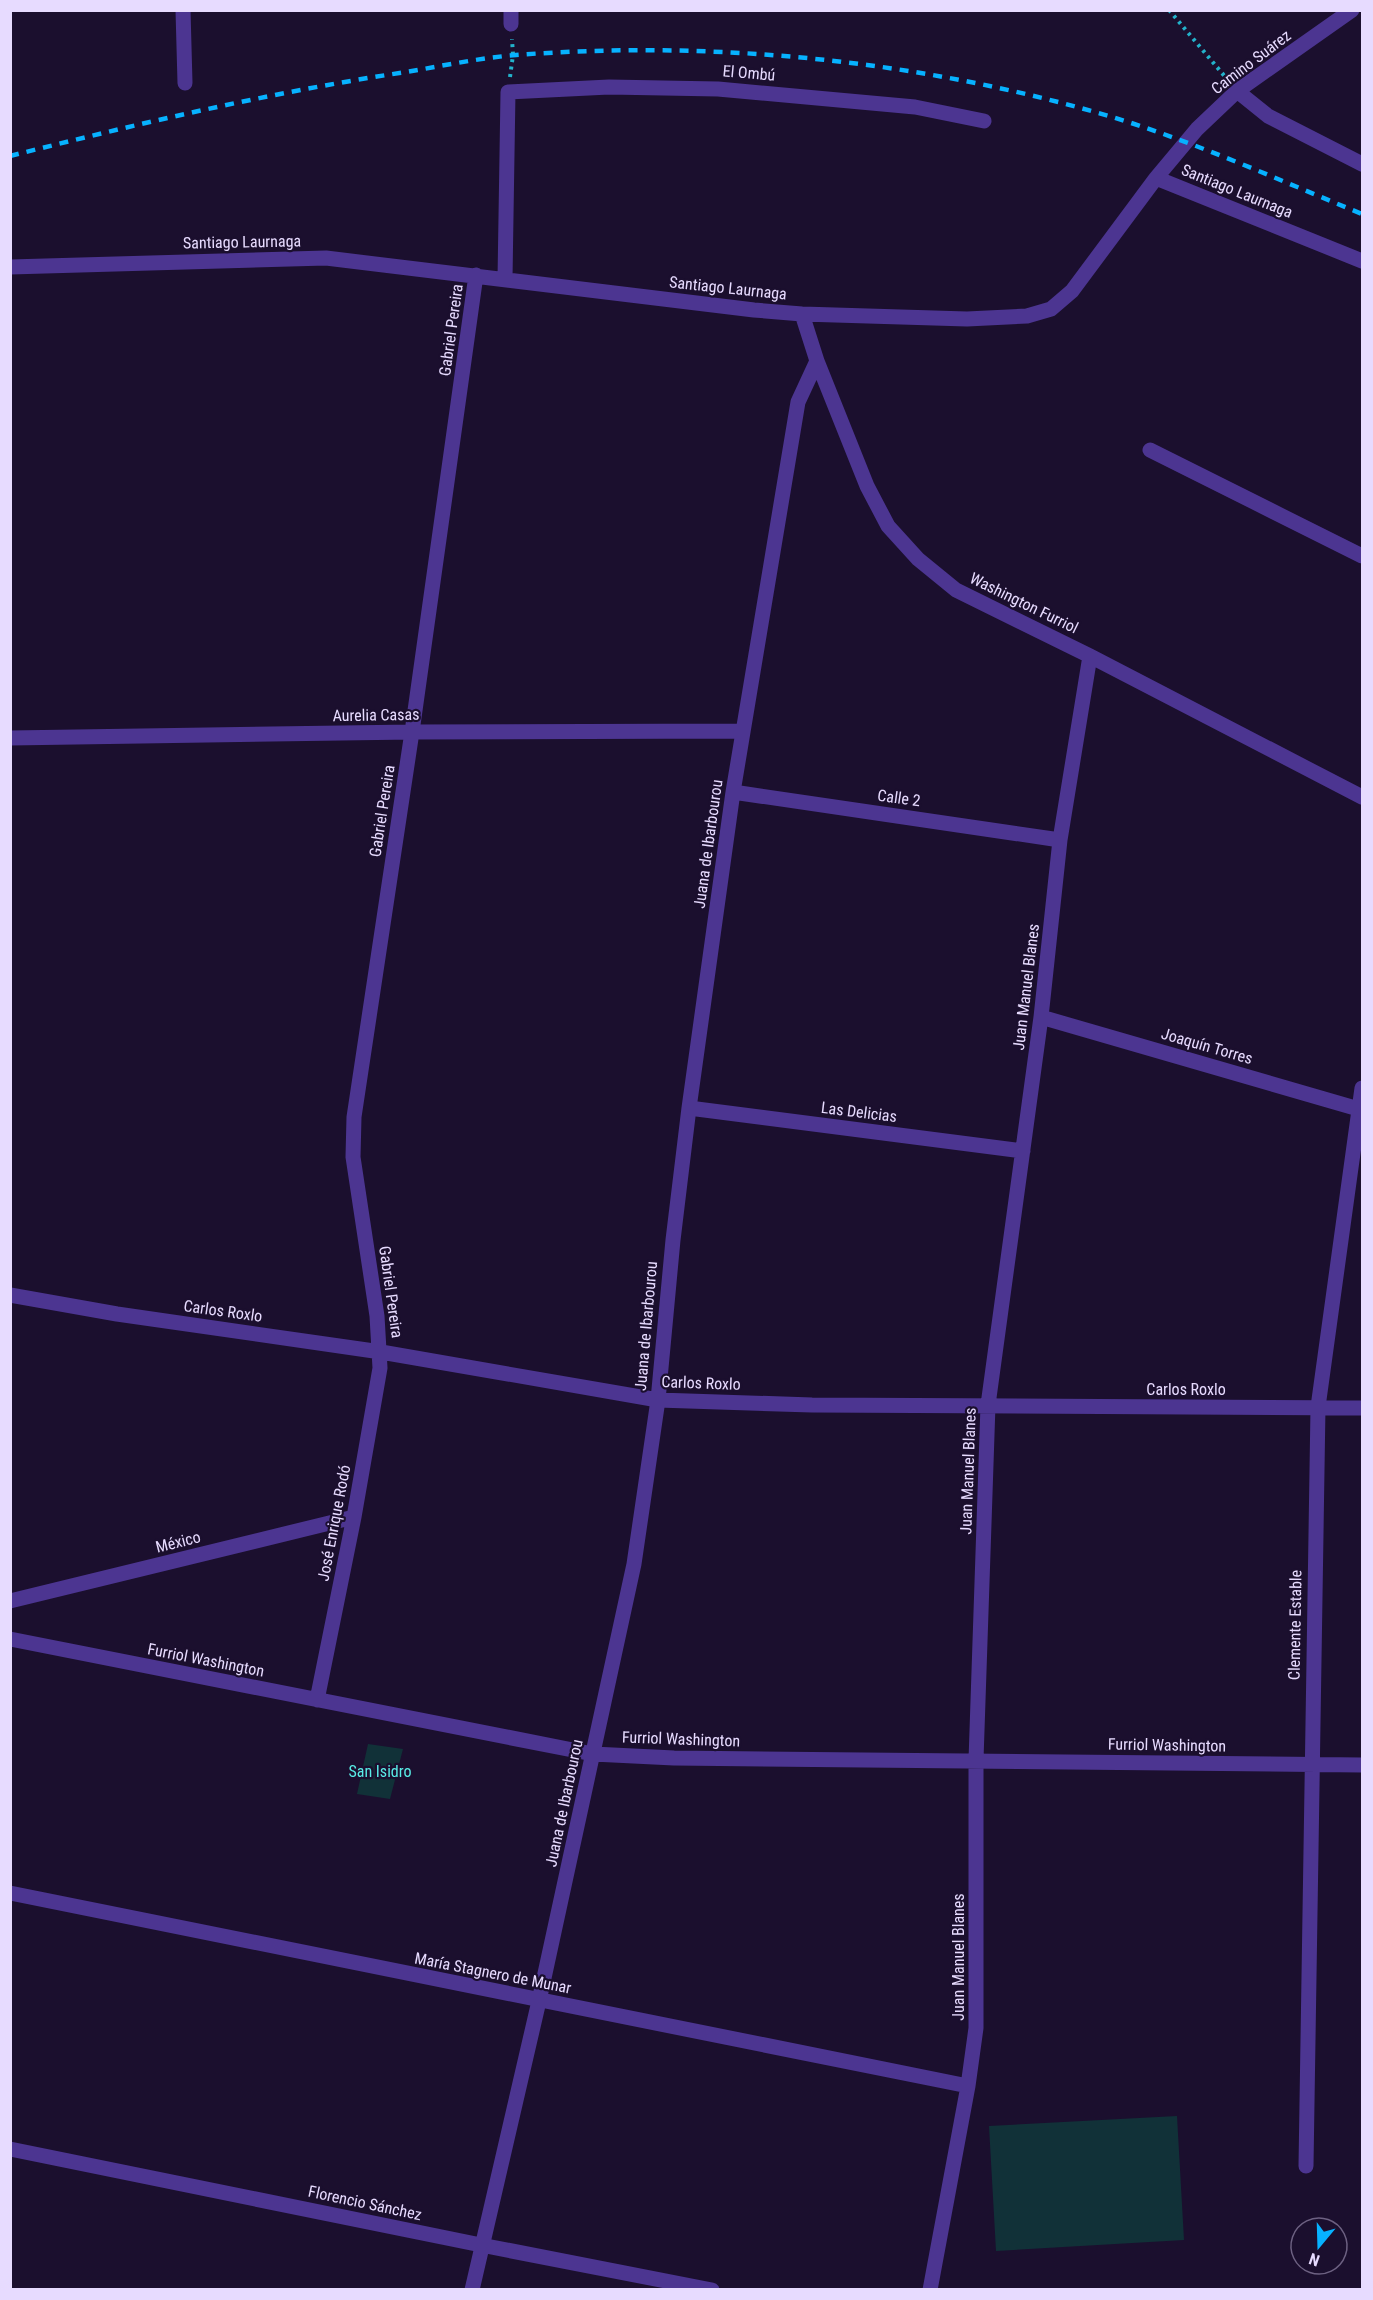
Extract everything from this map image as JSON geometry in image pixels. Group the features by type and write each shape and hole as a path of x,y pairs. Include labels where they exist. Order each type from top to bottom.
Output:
{"street":[{"path":"183,10 184,83"},
{"name":"Camino Suárez","path":"1156,178 1197,129 1237,91 1352,10"},
{"name":"El Ombú","path":"508,92 609,87 718,88 915,107 984,121"},
{"path":"1237,91 1268,116 1362,164"},
{"path":"505,279 508,92"},
{"name":"Santiago Laurnaga","path":"10,267 326,258 802,314 967,319 1027,316 1051,309 1072,291 1156,178 1362,261"},
{"name":"Gabriel Pereira","path":"381,1352 353,1157 354,1117 412,732 476,275"},
{"name":"Washington Furriol","path":"802,314 817,361 867,486 888,526 918,559 956,590 1362,796"},
{"name":"Juana de Ibarbourou","path":"472,2289 539,2001 634,1564 658,1400 673,1240 689,1108 742,731 798,402 817,361"},
{"path":"1150,450 1362,556"},
{"name":"Juan Manuel Blanes","path":"930,2289 968,2086 976,2028 976,1760 988,1405 1041,1017 1060,840 1090,656"},
{"name":"Aurelia Casas","path":"10,738 412,732 742,731"},
{"name":"Calle 2","path":"733,792 1060,840"},
{"name":"Joaquín Torres","path":"1041,1017 1361,1109"},
{"name":"Clemente Estable","path":"1306,2166 1318,1407 1361,1109 1362,1088"},
{"name":"Las Delicias","path":"689,1108 1023,1151"},
{"name":"Carlos Roxlo","path":"10,1295 117,1314 381,1352 658,1400 812,1405 1362,1408"},
{"name":"José Enrique Rodó","path":"316,1700 354,1517 381,1352"},
{"name":"México","path":"10,1601 354,1517"},
{"name":"Furriol Washington","path":"10,1639 593,1754 674,1758 1362,1765"},
{"name":"María Stagnero de Munar","path":"10,1893 968,2086"},
{"name":"Florencio Sánchez","path":"10,2149 481,2245 712,2289"}],"path":[{"path":"1169,10 1237,91"},
{"path":"508,92 513,55 511,17"}],"green space":[{"name":"San Isidro","path":"368,1744 403,1749 390,1799 357,1794"},
{"path":"1177,2116 1184,2240 996,2251 989,2126"}],"railway":[{"path":"10,156 257,99 488,58 590,51 665,50 740,53 890,68 1037,97 1141,126 1237,162 1362,214"}]}
